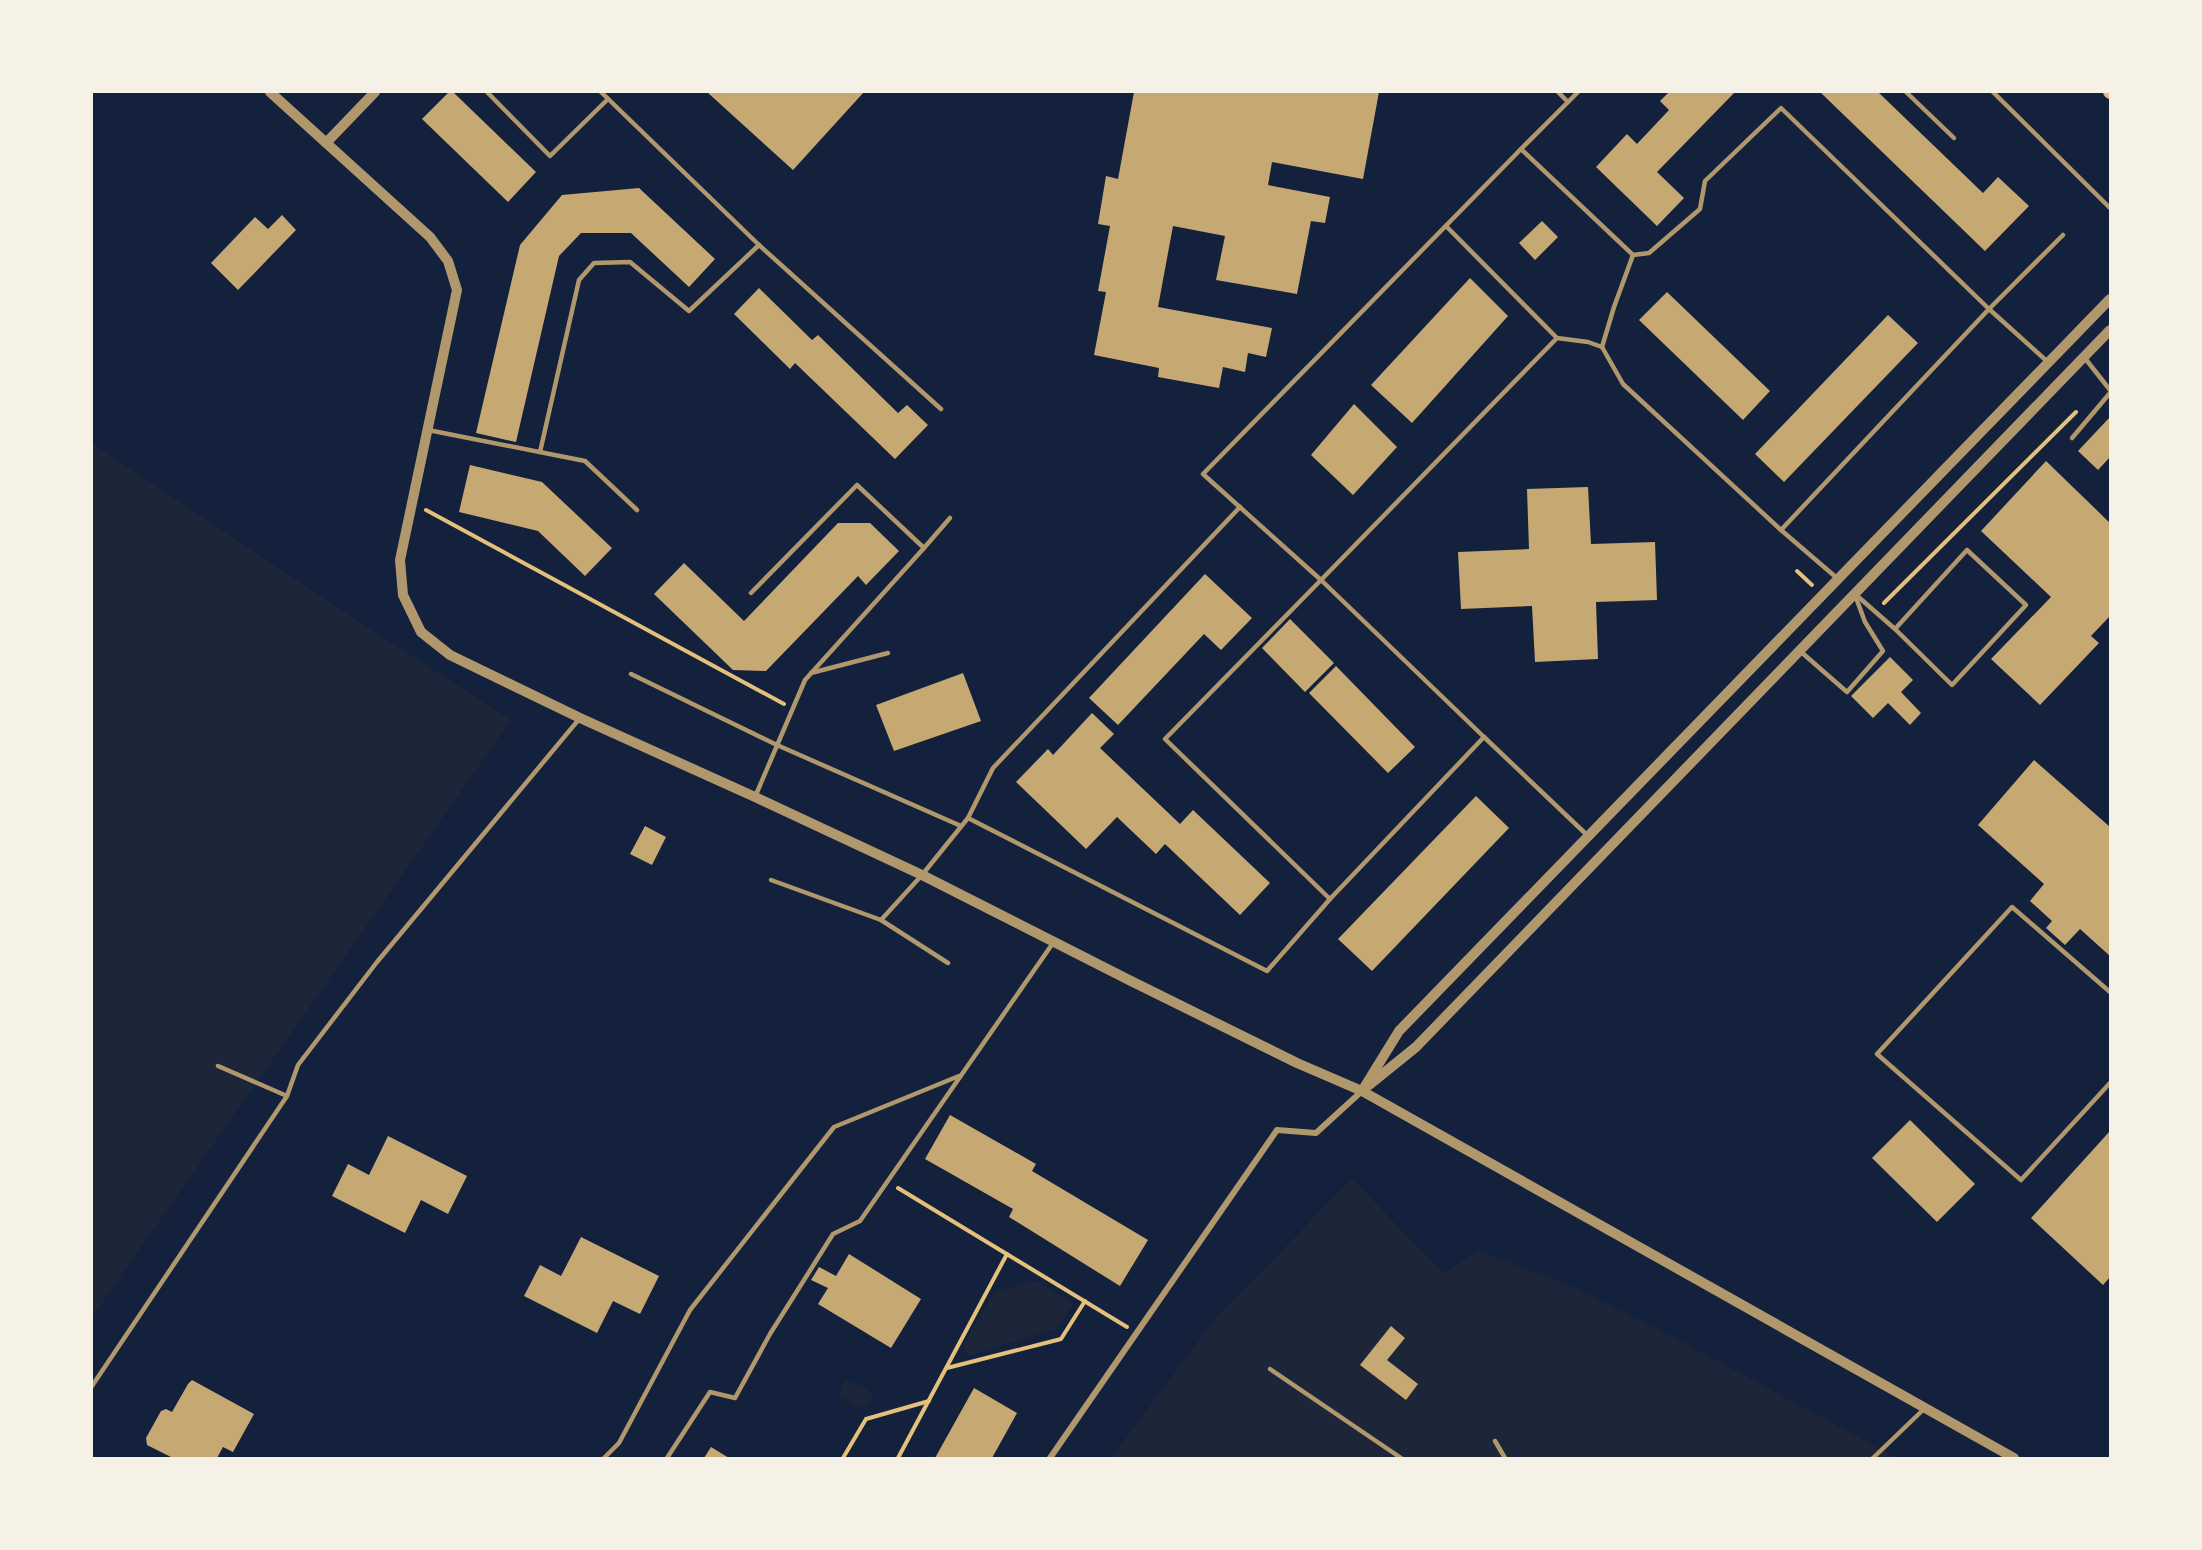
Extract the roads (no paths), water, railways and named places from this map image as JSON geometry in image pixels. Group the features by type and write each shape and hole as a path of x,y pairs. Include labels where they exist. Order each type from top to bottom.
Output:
{"street":[{"path":"270,92 430,237 448,261 457,290 400,560 403,595 421,632 450,655 580,718 922,876 1297,1063 1362,1091 2014,1458"},
{"path":"326,143 375,92"},
{"path":"1362,1091 1399,1031 2110,299"},
{"path":"1050,1458 1277,1130 1316,1133 1362,1091 1416,1047 2110,330"},
{"path":"1839,580 1855,594"}],"lane":[{"path":"487,92 550,156 608,99"},
{"path":"601,92 759,245 941,409"},
{"path":"1558,92 1568,102"},
{"path":"1578,92 1203,474 1321,580 1589,837"},
{"path":"1906,92 1954,138"},
{"path":"1993,92 2110,208"},
{"path":"1633,255 1649,253 1700,209 1705,181 1781,108 1989,309 2049,363"},
{"path":"1521,148 1633,255"},
{"path":"1446,226 1557,338 1588,342 1602,347 1623,384 1781,530 1839,580"},
{"path":"1781,530 1989,309 2063,235"},
{"path":"540,452 579,280 594,264 630,262 689,311 759,245"},
{"path":"1602,347 1633,255"},
{"path":"1330,899 1165,739 1557,338"},
{"path":"2072,438 2110,391 2084,357"},
{"path":"427,430 585,461 637,510"},
{"path":"751,593 856,485 924,548"},
{"path":"881,920 922,876 968,818 993,768 1240,507"},
{"path":"755,797 805,680 951,519"},
{"path":"1855,594 1895,629 1952,685 2026,605 1967,550 1895,629"},
{"path":"1800,651 1847,692 1883,651 1865,622 1855,594"},
{"path":"812,673 888,653"},
{"path":"631,674 777,745 961,826"},
{"path":"92,1386 287,1096 298,1065 376,962 580,718"},
{"path":"968,818 1267,971 1330,899 1484,737"},
{"path":"771,880 881,920 948,963"},
{"path":"2110,992 2012,907 1877,1054 2021,1180 2110,1083"},
{"path":"667,1458 710,1392 735,1398 770,1335 834,1234 860,1221 1053,943"},
{"path":"218,1066 287,1096"},
{"path":"604,1458 619,1443 690,1310 834,1127 959,1076"},
{"path":"1270,1369 1401,1458"},
{"path":"1873,1458 1925,1408"},
{"path":"1495,1441 1505,1458"}]}
